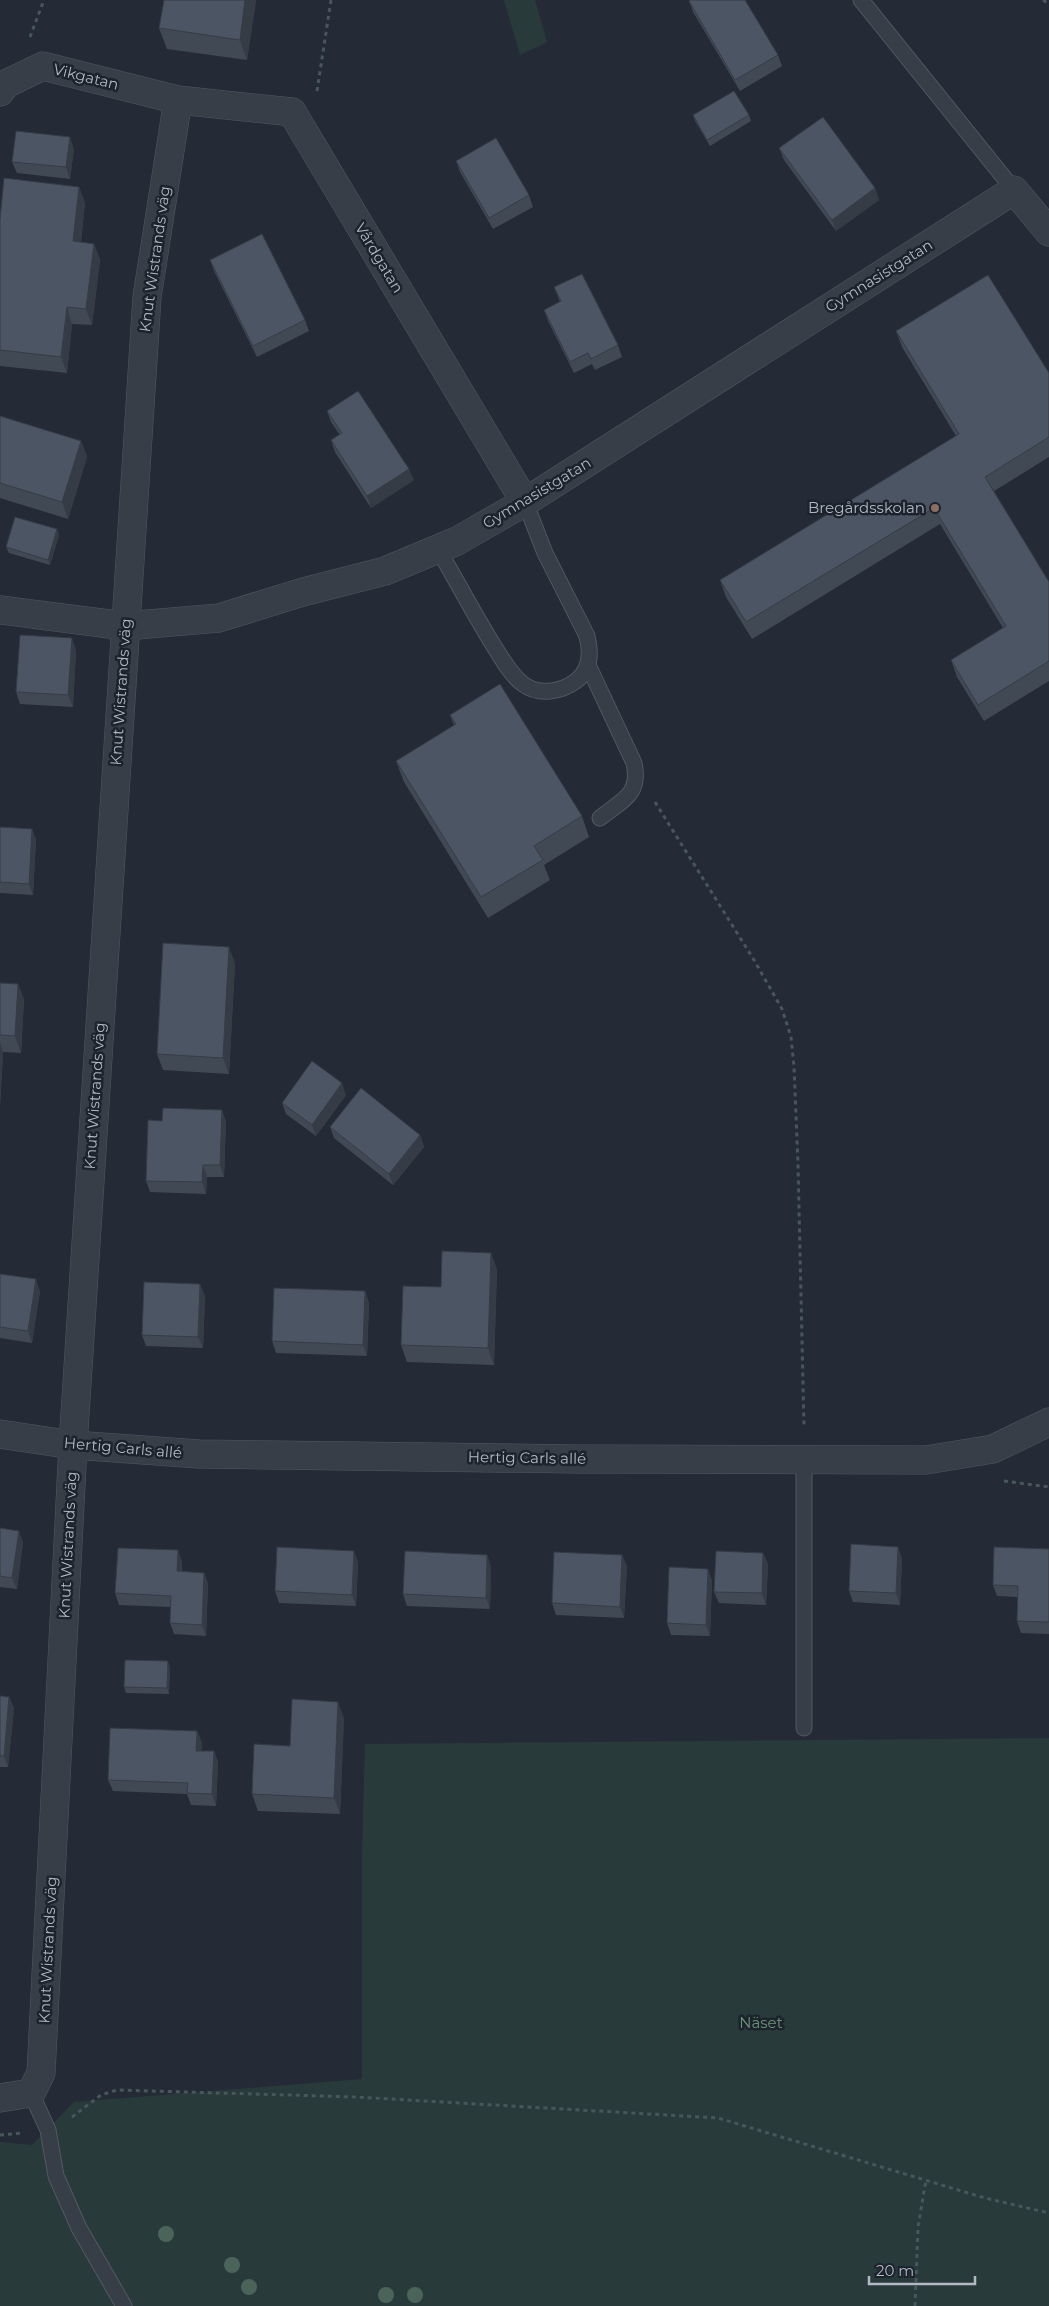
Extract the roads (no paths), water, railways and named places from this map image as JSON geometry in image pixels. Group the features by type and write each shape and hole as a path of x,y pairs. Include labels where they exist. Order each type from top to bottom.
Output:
{"street":[{"name":"Vikgatan","path":"0,92 6,84 43,66 178,100"},
{"name":"Vårdgatan","path":"178,100 292,112 525,502"},
{"name":"Knut Wistrands väg","path":"32,2093 41,2073 44,2035 73,1445 147,297 178,100"},
{"path":"1014,190 1049,232"},
{"name":"Gymnasistgatan","path":"0,610 125,626 219,618 303,592 385,572 457,541 525,502 1014,190"},
{"name":"Hertig Carls allé","path":"0,1434 73,1445 199,1454 926,1460 992,1449 1049,1422"},
{"path":"0,2098 32,2093"}],"lane":[{"path":"861,0 1014,190"},
{"path":"438,549 505,664 522,683 539,691 561,689 579,678 588,665 590,656 587,636 545,553 525,502"},
{"path":"588,665 634,763 637,775 635,786 628,795 600,818"},
{"path":"804,1460 804,1728"},
{"path":"32,2093 48,2130 56,2176 79,2228 124,2306"}],"place":[{"name":"Bregårdsskolan","path":"935,508"}],"park label":[{"name":"Näset","path":"761,2023"}]}
